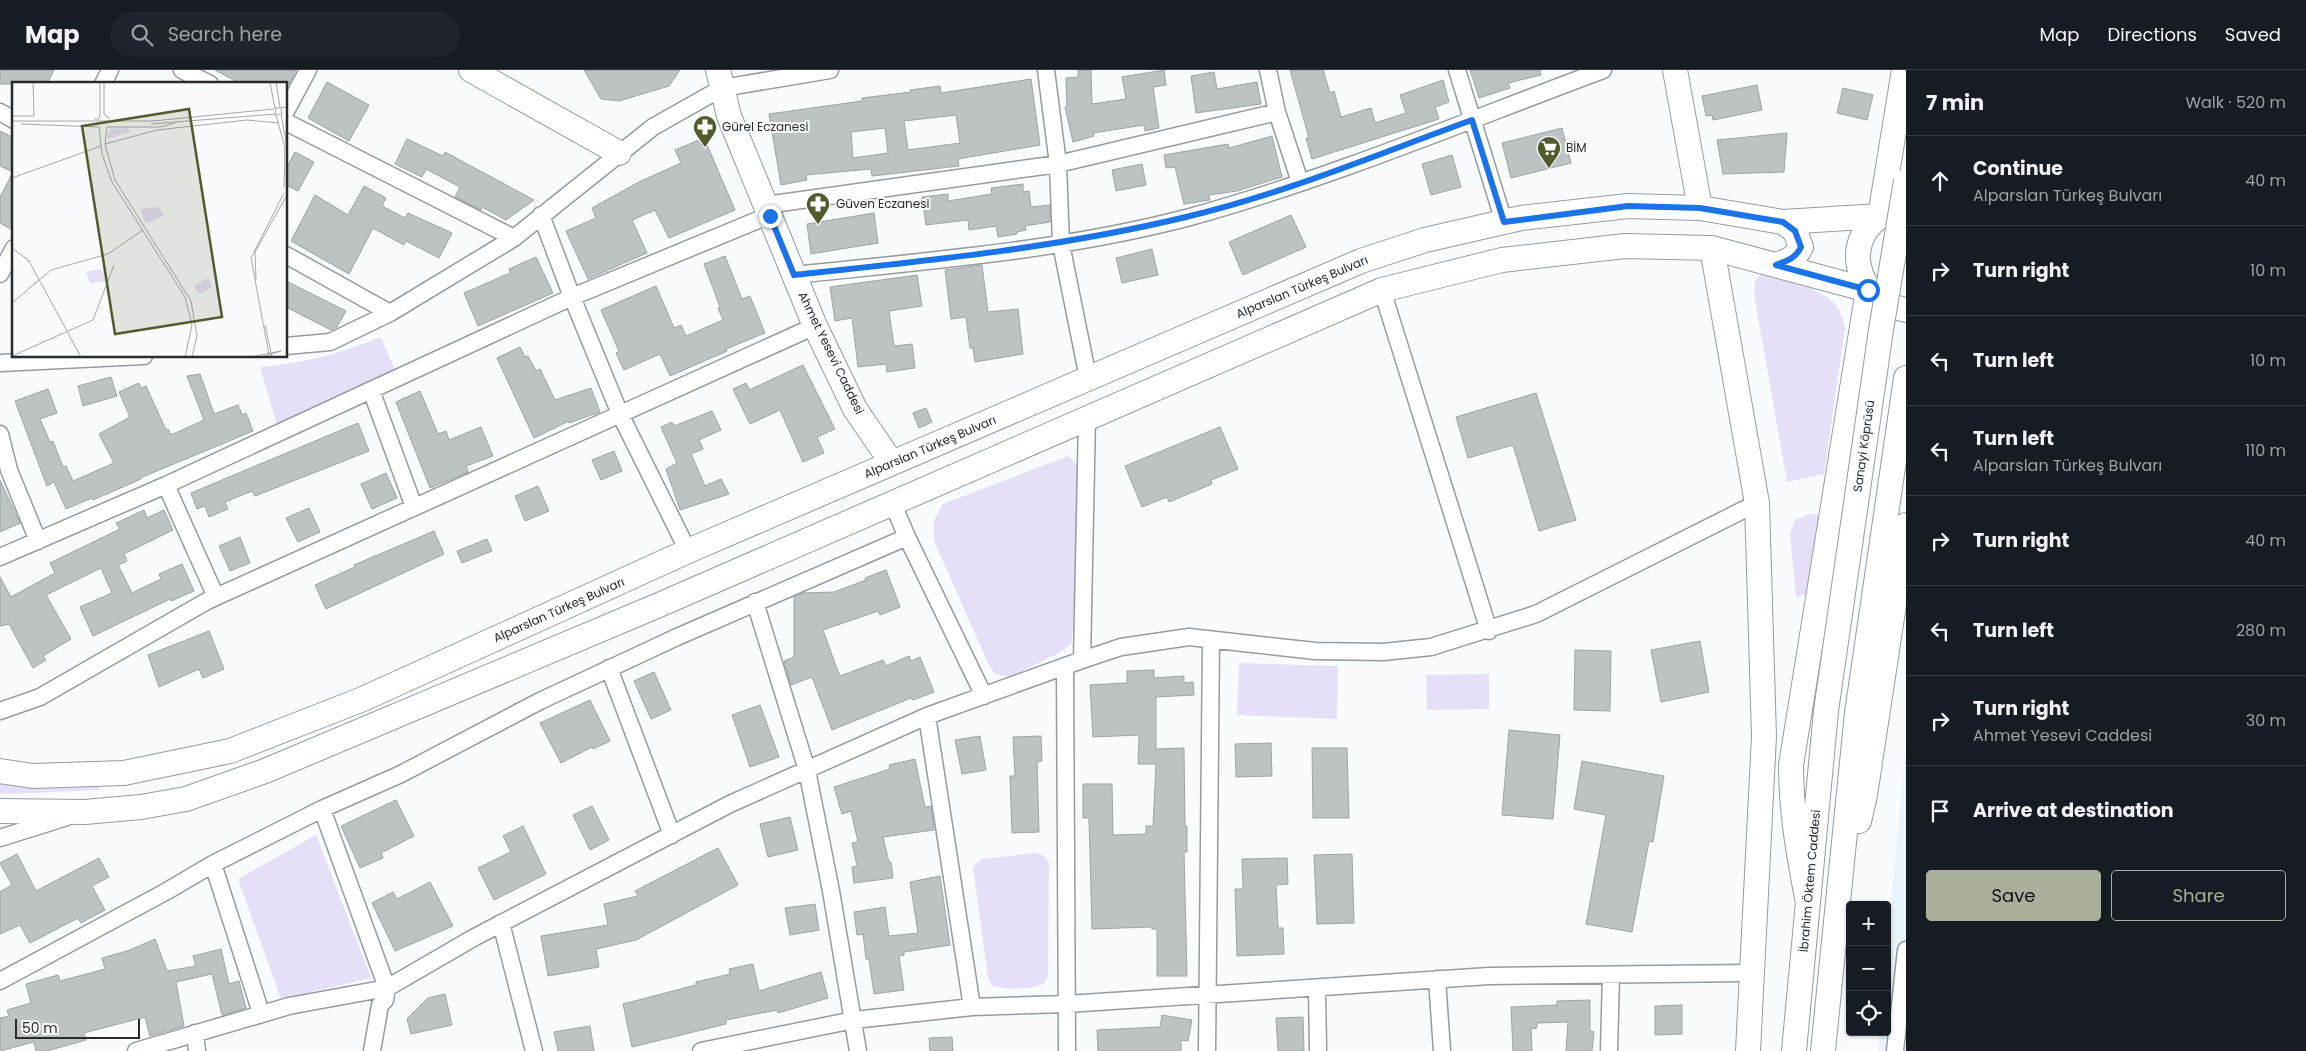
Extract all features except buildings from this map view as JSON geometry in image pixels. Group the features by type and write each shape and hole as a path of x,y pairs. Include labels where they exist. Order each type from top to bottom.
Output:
{"main road":[{"path":"471,70 619,153"},
{"path":"1675,70 1700,208"},
{"path":"1880,216 1904,70"},
{"name":"Ahmet Yesevi Caddesi","path":"720,79 729,116 815,326 855,409 892,463"},
{"name":"Sanayi Köprüsü","path":"1826,711 1881,330 1906,181"},
{"name":"Alparslan Türkeş Bulvarı","path":"0,772 33,776 124,773 230,751 362,699 688,551 1361,261 1425,240 1504,222 1628,206 1700,208 1783,222 1880,216"},
{"path":"1906,207 1894,209 1880,216 1868,228 1860,242 1858,259 1860,275 1868,290 1879,301 1894,308 1906,310"},
{"path":"1776,265 1794,257 1801,247 1795,231 1783,222"},
{"path":"0,811 85,812 142,807 186,799 265,771 659,605 1382,290 1502,260 1626,246 1712,248 1868,290"},
{"path":"1712,248 1757,503 1764,736 1748,1051"},
{"path":"1808,903 1795,836 1791,800 1791,765 1868,290"},
{"path":"1823,1051 1857,713 1906,378"},
{"path":"1838,902 1865,794 1906,525"},
{"name":"İbrahim Öktem Caddesi","path":"1794,1051 1826,711"}],"street":[{"path":"104,82 110,70"},
{"path":"182,70 206,82"},
{"path":"288,107 308,70"},
{"path":"288,346 330,342 390,312 514,238 541,214 619,153 720,79 830,70"},
{"path":"1046,70 1058,164 1061,244 1088,378"},
{"path":"1268,70 1277,112 1300,182"},
{"path":"1457,70 1504,222"},
{"path":"794,275 968,257 1061,244 1188,217 1300,182 1603,70"},
{"path":"0,112 12,119"},
{"path":"0,557 166,485 572,297 768,210 1058,164 1277,112"},
{"path":"288,123 514,238"},
{"path":"541,214 572,297 620,414 688,551"},
{"path":"0,274 10,250"},
{"path":"288,256 390,312"},
{"path":"1382,290 1490,631"},
{"path":"0,711 40,697 216,597 815,326"},
{"path":"0,362 96,358"},
{"path":"371,390 414,507"},
{"path":"1082,660 1087,418"},
{"path":"0,434 9,470 38,541"},
{"path":"166,485 216,597"},
{"path":"892,502 906,536 984,696"},
{"path":"136,1051 262,1014 387,988 501,923 730,804 928,716 1082,660 1121,647 1189,637 1315,650 1383,652 1431,647 1490,631 1536,614 1757,503"},
{"path":"0,981 167,892 213,864 322,809 401,774 609,668 906,536"},
{"path":"755,602 807,770 854,1020 858,1051"},
{"path":"1207,1051 1210,640"},
{"path":"1065,666 1067,1051"},
{"path":"609,668 672,835"},
{"path":"928,716 972,1007"},
{"path":"322,809 387,988 385,1000 380,1005 372,1051"},
{"path":"0,838 85,812"},
{"path":"213,864 262,1014"},
{"path":"501,923 534,1051"},
{"path":"1895,1051 1906,950"},
{"path":"701,1051 854,1020 972,1007 1066,1004 1489,976 1751,973"},
{"path":"1609,1051 1611,975"},
{"path":"1437,980 1442,1051"},
{"path":"1317,988 1318,1051"},
{"path":"195,1034 198,1051"}],"shaded area":[{"path":"1761,273 1800,284 1820,293 1834,303 1843,321 1845,328 1824,474 1787,482 1754,294 1755,281"},
{"path":"381,337 395,370 277,425 260,367 276,366 322,357"},
{"path":"1068,456 1086,472 1090,490 1071,644 1059,653 1010,677 995,674 988,663 934,541 934,520 943,504"},
{"path":"1813,513 1819,516 1810,593 1796,597 1790,534 1795,520"},
{"path":"1239,663 1338,666 1337,719 1237,715"},
{"path":"1489,674 1489,709 1427,710 1426,675"},
{"path":"1906,747 1906,1051 1878,1051 1880,1036 1891,1036 1891,906"},
{"path":"98,781 100,790 0,794 0,782"},
{"path":"316,835 371,978 281,999 238,879"},
{"path":"1035,853 1044,856 1049,864 1048,975 1045,983 1033,987 1012,989 993,986 988,978 973,867 982,859"}],"place":[{"name":"Gürel Eczanesi","path":"705,148"},
{"name":"BİM","path":"1549,169"},
{"name":"Güven Eczanesi","path":"818,225"}],"route":[{"path":"770,216 794,275 968,257 1061,244 1188,217 1274,192 1472,120 1504,222 1521,218 1628,206 1700,208 1783,222 1795,231 1801,247 1798,254 1790,260 1776,265 1868,290"}]}
